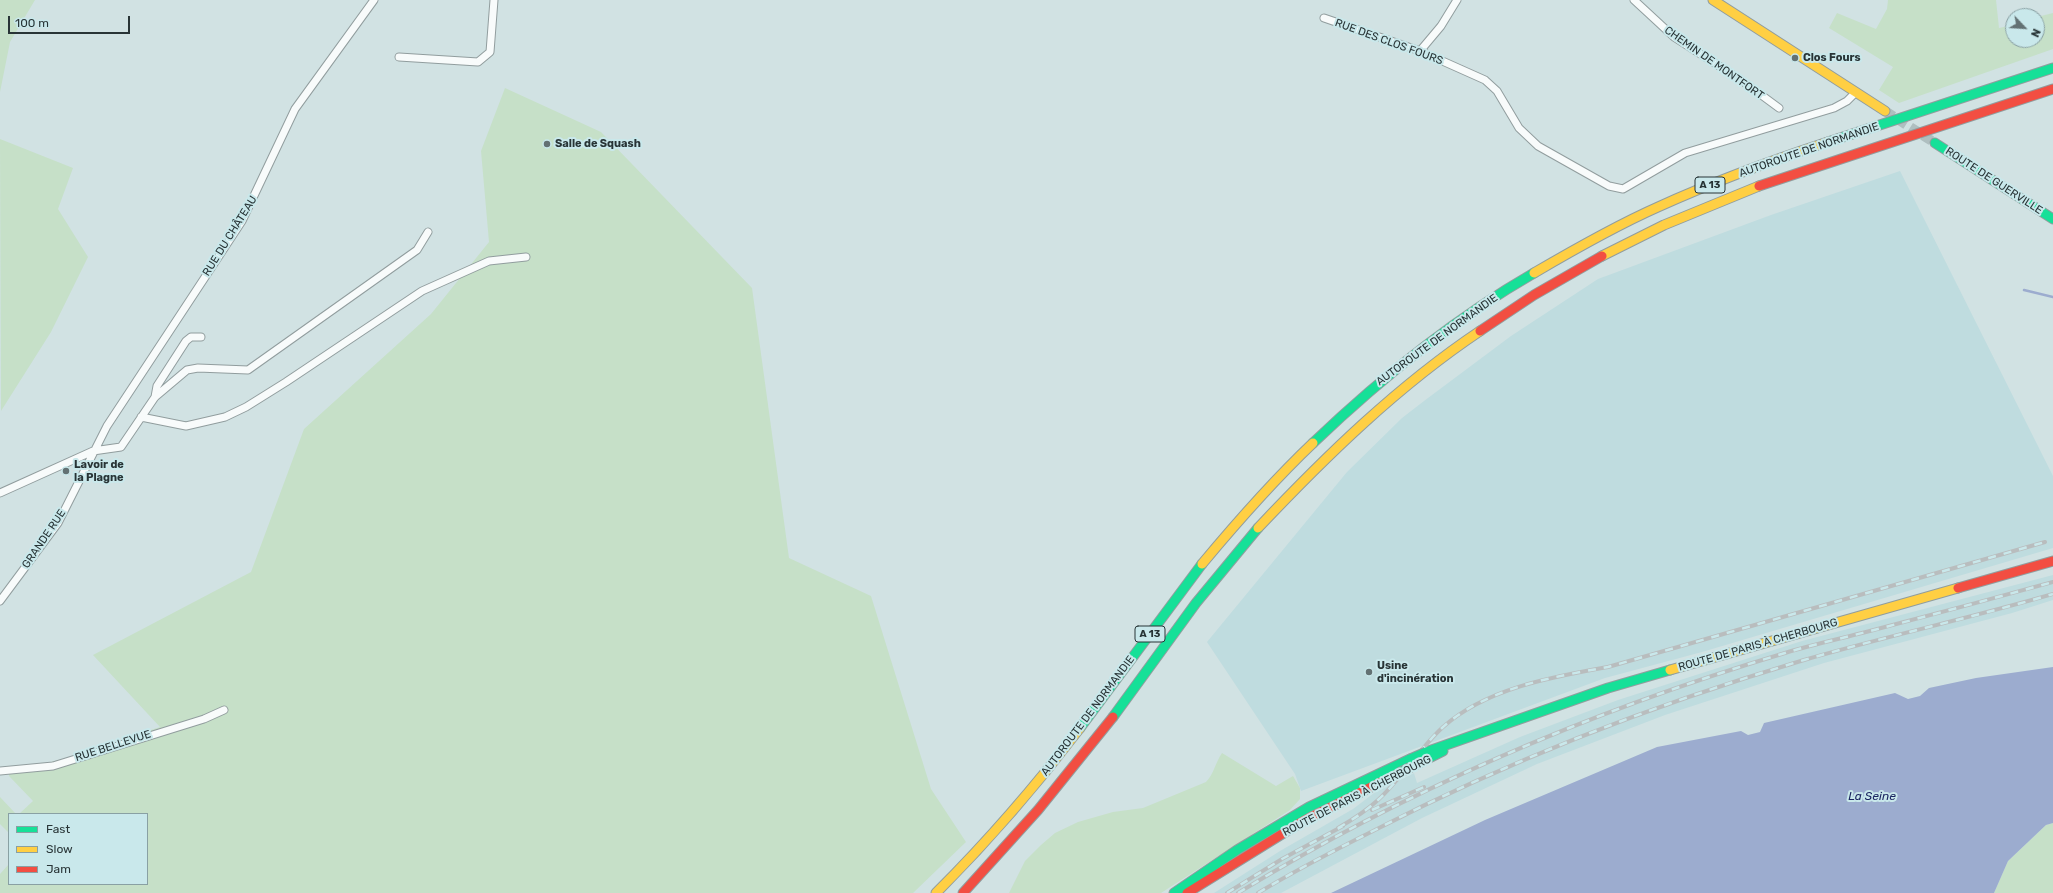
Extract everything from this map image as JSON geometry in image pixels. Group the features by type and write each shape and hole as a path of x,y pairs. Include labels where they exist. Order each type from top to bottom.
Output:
{"main road":[{"path":"1713,0 1885,111"},
{"name":"AUTOROUTE DE NORMANDIE","path":"936,893 996,831 1044,775 1188,581 1235,524 1286,469 1397,366 1535,271 1603,234 1671,202 1725,178 1796,153 2053,68"},
{"name":"AUTOROUTE DE NORMANDIE","path":"963,893 1007,846 1062,783 1201,596 1250,536 1302,481 1386,401 1410,381 1503,314 1546,287 1606,254 1677,220 1735,195 1790,175 2053,89"},
{"name":"ROUTE DE GUERVILLE","path":"1935,143 2053,219"},
{"name":"ROUTE DE PARIS À CHERBOURG","path":"1187,893 1302,821 1398,773 1426,752 1608,688 2053,561"},
{"name":"ROUTE DE PARIS À CHERBOURG","path":"1174,893 1237,850 1309,807 1355,784 1466,739"}],"street":[{"name":"RUE DU CHÂTEAU","path":"93,451 107,426 242,221 255,197 288,120 299,102 374,0"},
{"path":"399,57 478,62 490,52 494,0"},
{"path":"1420,51 1441,26 1457,0"},
{"name":"CHEMIN DE MONTFORT","path":"1634,0 1674,37 1741,80 1779,108"},
{"name":"RUE DES CLOS FOURS","path":"1324,18 1420,51 1485,80 1497,91 1519,128 1538,146 1609,186 1623,189 1685,154 1840,106 1856,92"},
{"path":"0,493 93,451 121,447 155,397 187,370 198,368 248,370 417,250 428,232"},
{"path":"141,417 186,426 225,417 246,407 286,382 422,291 489,261 526,257"},
{"path":"155,397 157,386 186,341 190,337 201,337"},
{"name":"GRANDE RUE","path":"0,601 58,523 93,451"},
{"name":"RUE BELLEVUE","path":"0,771 53,766 204,719 224,710"}],"shaded area":[{"path":"1900,171 2053,476 2053,548 1702,652 1605,678 1301,791 1295,774 1207,642 1347,472 1402,418 1424,401 1511,336 1598,279 1771,215"},
{"path":"2053,575 2053,600 2012,613 1824,663 1665,715 1537,764 1422,818 1281,893 1214,893 1280,851 1353,809 1374,793 1414,773 1417,783 1520,737 1618,700 1802,641"}],"green space":[{"path":"0,0 35,0 10,42 0,92"},
{"path":"1888,0 1996,0 1999,28 2005,27 2005,48 2045,48 2045,15 2053,13 2053,49 1899,103 1879,90 1893,67 1829,28 1837,13 1876,29 1887,9"},
{"path":"505,88 601,132 752,288 789,558 871,596 931,789 966,842 913,893 0,893 0,874 8,865 8,885 148,885 148,813 20,813 33,801 9,776 9,768 47,763 74,756 160,727 93,655 251,572 304,429 431,314 489,242 481,151"},
{"path":"0,139 73,168 58,209 88,257 51,332 1,411"},
{"path":"1222,753 1276,786 1293,776 1300,788 1300,799 1290,810 1161,893 1009,893 1025,861 1055,833 1078,822 1113,812 1143,808 1206,782 1211,776"},
{"path":"0,797 15,813 8,813 8,832 0,824"},
{"path":"2053,823 2053,893 1994,893 2008,861 2046,825"}],"water":[{"name":"La Seine","path":"2053,667 2053,823 2046,825 2008,861 1994,893 1331,893 1485,820 1657,747 1741,731 1748,735 1760,732 1764,723 1895,693 1908,699 1920,696 1929,688 1976,678"}],"waterway":[{"path":"2024,290 2053,297"}],"tunnel":[{"path":"1885,111 1935,143"}],"railway":[{"path":"1338,828 1359,815 1378,800 1443,727 1460,714 1479,703 1500,694 1543,680 1608,667 2045,542"},
{"path":"1238,893 1302,855 1435,786 1504,755 1643,700 1714,675 1785,653 2053,582"},
{"path":"1258,893 1316,860 1427,804 1532,757 1639,714 1804,660 2053,594"},
{"path":"1372,810 1424,787"},
{"path":"1227,893 1282,859 1343,826"}],"traffic: fast":[{"path":"1828,142 2053,68"},
{"path":"1935,143 2053,219"},
{"path":"1313,443 1338,419 1419,351 1475,310 1534,273"},
{"path":"1113,717 1196,603 1258,528"},
{"path":"1080,728 1202,564"},
{"path":"1426,752 1608,688 1670,670"},
{"path":"1413,766 1443,751"},
{"path":"1410,759 1426,752"},
{"path":"1174,893 1237,850 1309,807 1410,759"},
{"path":"1399,773 1413,766"}],"traffic: slow":[{"path":"1713,0 1885,111"},
{"path":"1534,273 1642,214 1742,172 1828,142"},
{"path":"1602,256 1664,225 1759,186"},
{"path":"1258,528 1364,423 1420,375 1480,331"},
{"path":"1202,564 1256,502 1313,443"},
{"path":"1670,670 1958,588"},
{"path":"936,893 1011,813 1080,728"}],"traffic: jam":[{"path":"1759,186 2053,89"},
{"path":"1480,331 1534,295 1602,256"},
{"path":"1958,588 2053,561"},
{"path":"963,893 1038,810 1113,717"},
{"path":"1187,893 1303,821 1399,773"}],"place":[{"name":"Clos Fours","path":"1795,58"},
{"name":"Salle de Squash","path":"547,144"},
{"name":"Lavoir de la Plagne","path":"66,471"},
{"name":"Usine d'incinération","path":"1369,672"}]}
